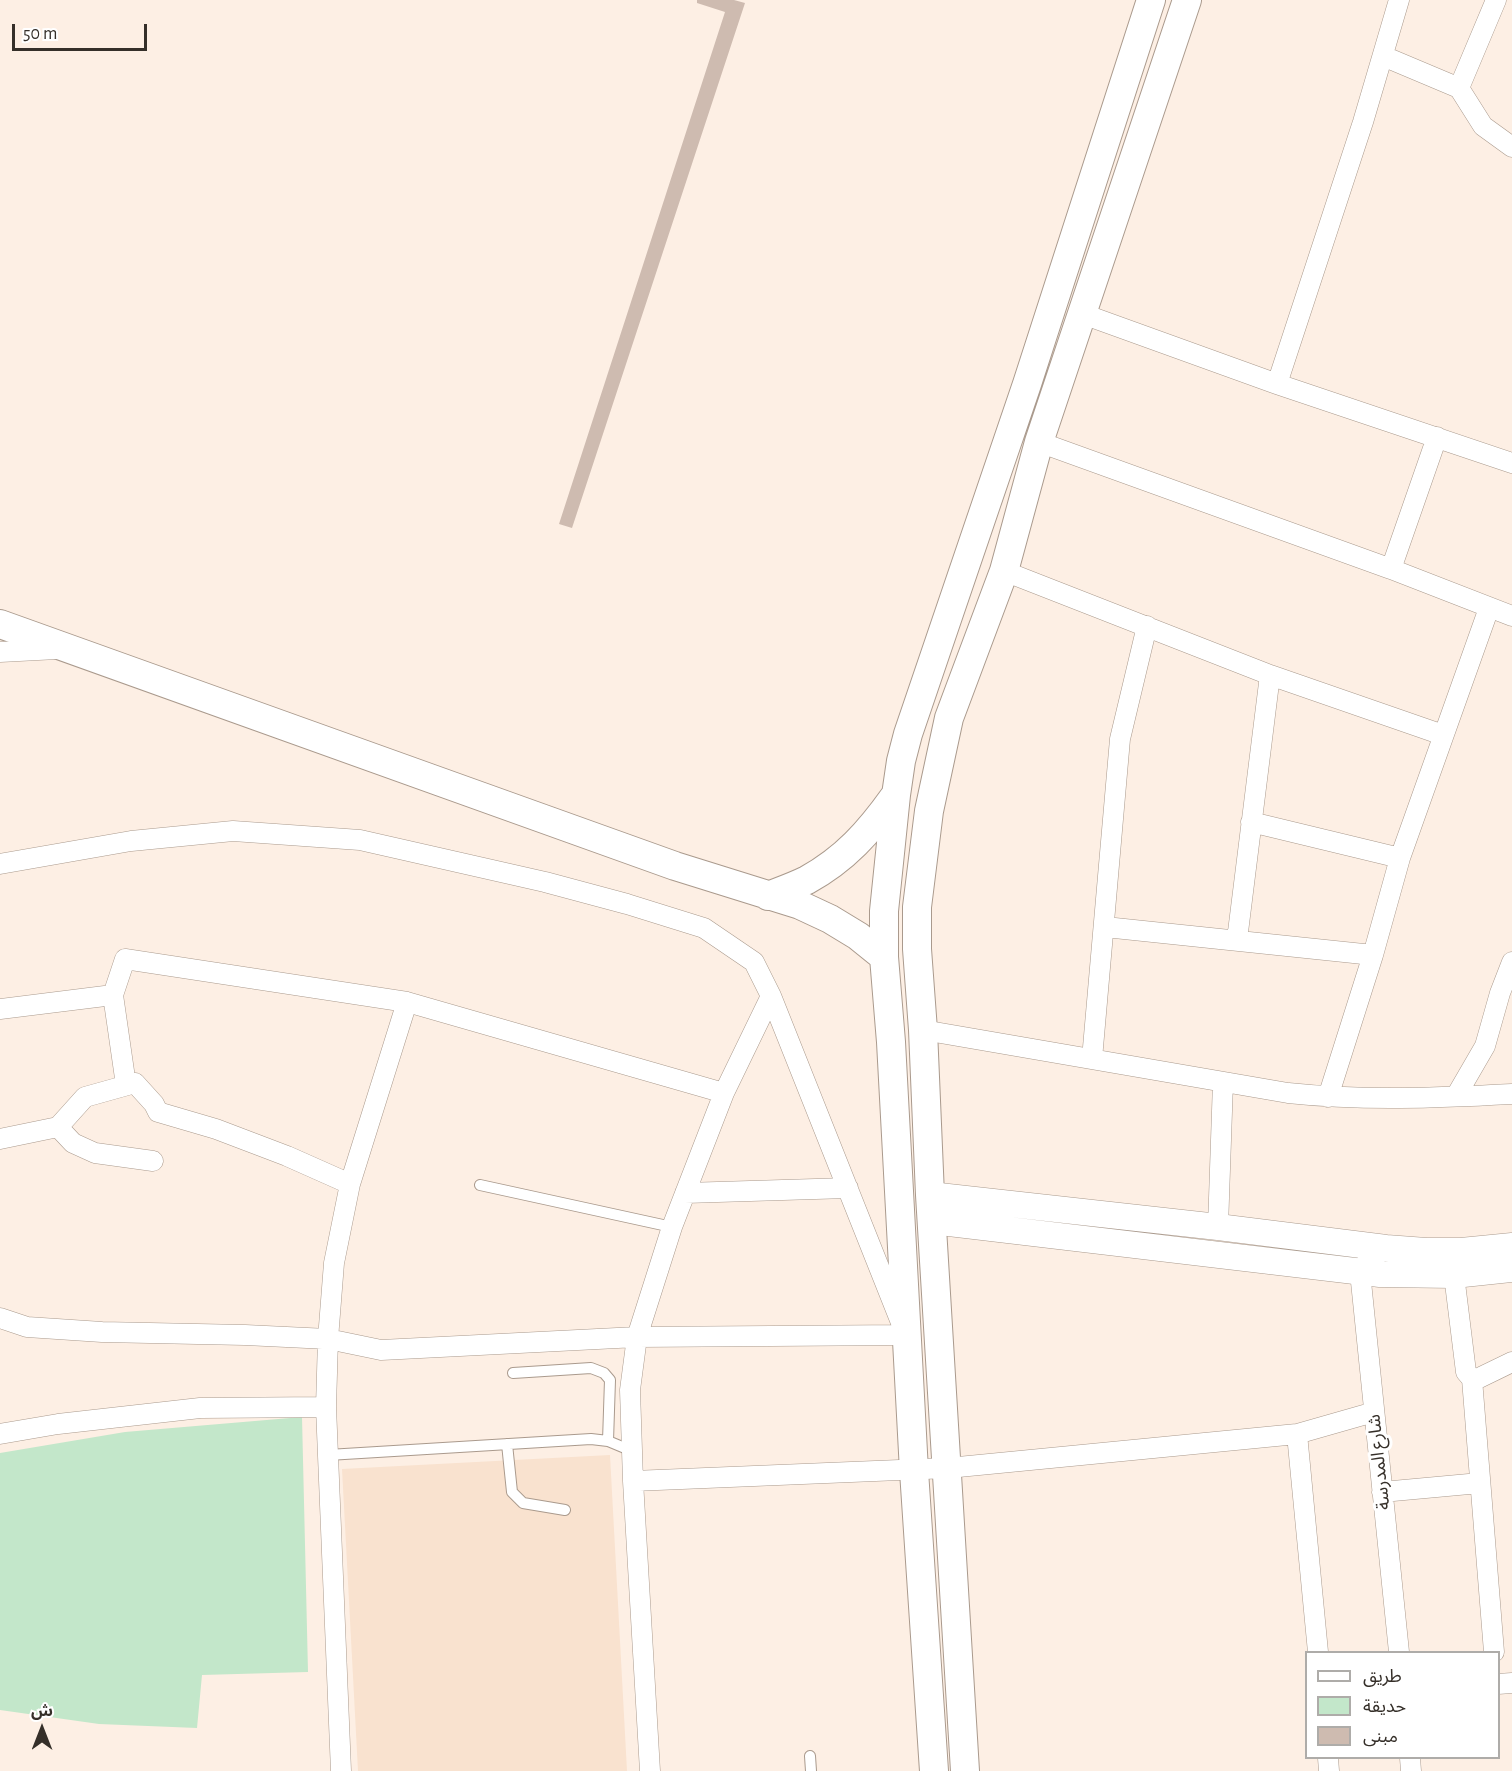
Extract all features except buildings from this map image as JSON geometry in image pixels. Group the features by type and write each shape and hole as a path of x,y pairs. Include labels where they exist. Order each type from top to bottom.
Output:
{"main road":[{"path":"934,1771 884,957 884,911 896,795 908,734 1030,373 1151,0"},
{"path":"965,1771 917,949 917,907 929,811 949,718 1004,571 1039,442 1187,0"},
{"path":"951,606 986,619"},
{"path":"0,624 675,866 800,905 830,918 858,936 884,957"},
{"path":"768,896 806,880 841,857 871,829 896,795"}],"street":[{"path":"1277,384 1363,122 1399,0"},
{"path":"1459,88 1496,0"},
{"path":"1383,56 1459,88 1483,126 1512,147"},
{"path":"1083,315 1277,384 1512,463"},
{"path":"1391,569 1437,437"},
{"path":"1039,442 1391,569 1512,616"},
{"path":"1004,571 1270,675 1443,735"},
{"path":"1328,1097 1373,956 1400,858 1489,608"},
{"path":"1092,1059 1120,739 1147,626"},
{"path":"0,652 65,649"},
{"path":"1237,940 1270,675"},
{"path":"1251,822 1400,858"},
{"path":"0,864 131,841 233,831 360,840 545,882 704,928 754,962 771,996 906,1335 637,1337 381,1350 328,1339 102,1332 27,1327 0,1318"},
{"path":"1105,927 1373,956"},
{"path":"126,1085 113,995 125,959 406,1002 724,1093"},
{"path":"1456,1096 1485,1046 1500,993 1512,962"},
{"path":"0,1009 113,995"},
{"path":"650,1771 630,1390 637,1337 672,1227 724,1093 771,996"},
{"path":"341,1771 326,1407 334,1263 350,1184 406,1002"},
{"path":"923,1030 1288,1093 1328,1097 1404,1099 1512,1094"},
{"path":"1218,1227 1223,1082"},
{"path":"0,1140 58,1127 85,1096 135,1083 154,1104 158,1112 216,1129 287,1156 350,1184"},
{"path":"58,1127 73,1143 95,1153 153,1161"},
{"path":"685,1193 848,1188"},
{"path":"931,1208 1218,1227 1426,1251 1461,1251 1512,1246"},
{"path":"931,1208 1360,1272 1454,1275 1512,1269"},
{"path":"1360,1272 1367,1262 1386,1248"},
{"name":"شارع المدرسة","path":"1360,1272 1399,1651"},
{"path":"1454,1275 1466,1372 1472,1379 1494,1651"},
{"path":"1472,1379 1479,1378 1512,1362"},
{"path":"0,1434 58,1424 200,1408 326,1407"},
{"path":"633,1481 948,1468 1297,1434 1374,1412"},
{"path":"1297,1434 1318,1651"},
{"path":"1382,1492 1480,1483"}],"lane":[{"path":"480,1185 672,1227"},
{"path":"513,1373 591,1368 604,1373 610,1380 608,1441"},
{"path":"328,1455 591,1439 608,1441 632,1451"},
{"path":"507,1444 512,1492 523,1503 565,1510"},
{"path":"810,1756 811,1771"}],"shaded area":[{"path":"610,1455 627,1771 358,1771 342,1469"}],"green space":[{"path":"302,1417 308,1672 202,1675 197,1728 99,1724 0,1710 0,1453 125,1432"}]}
